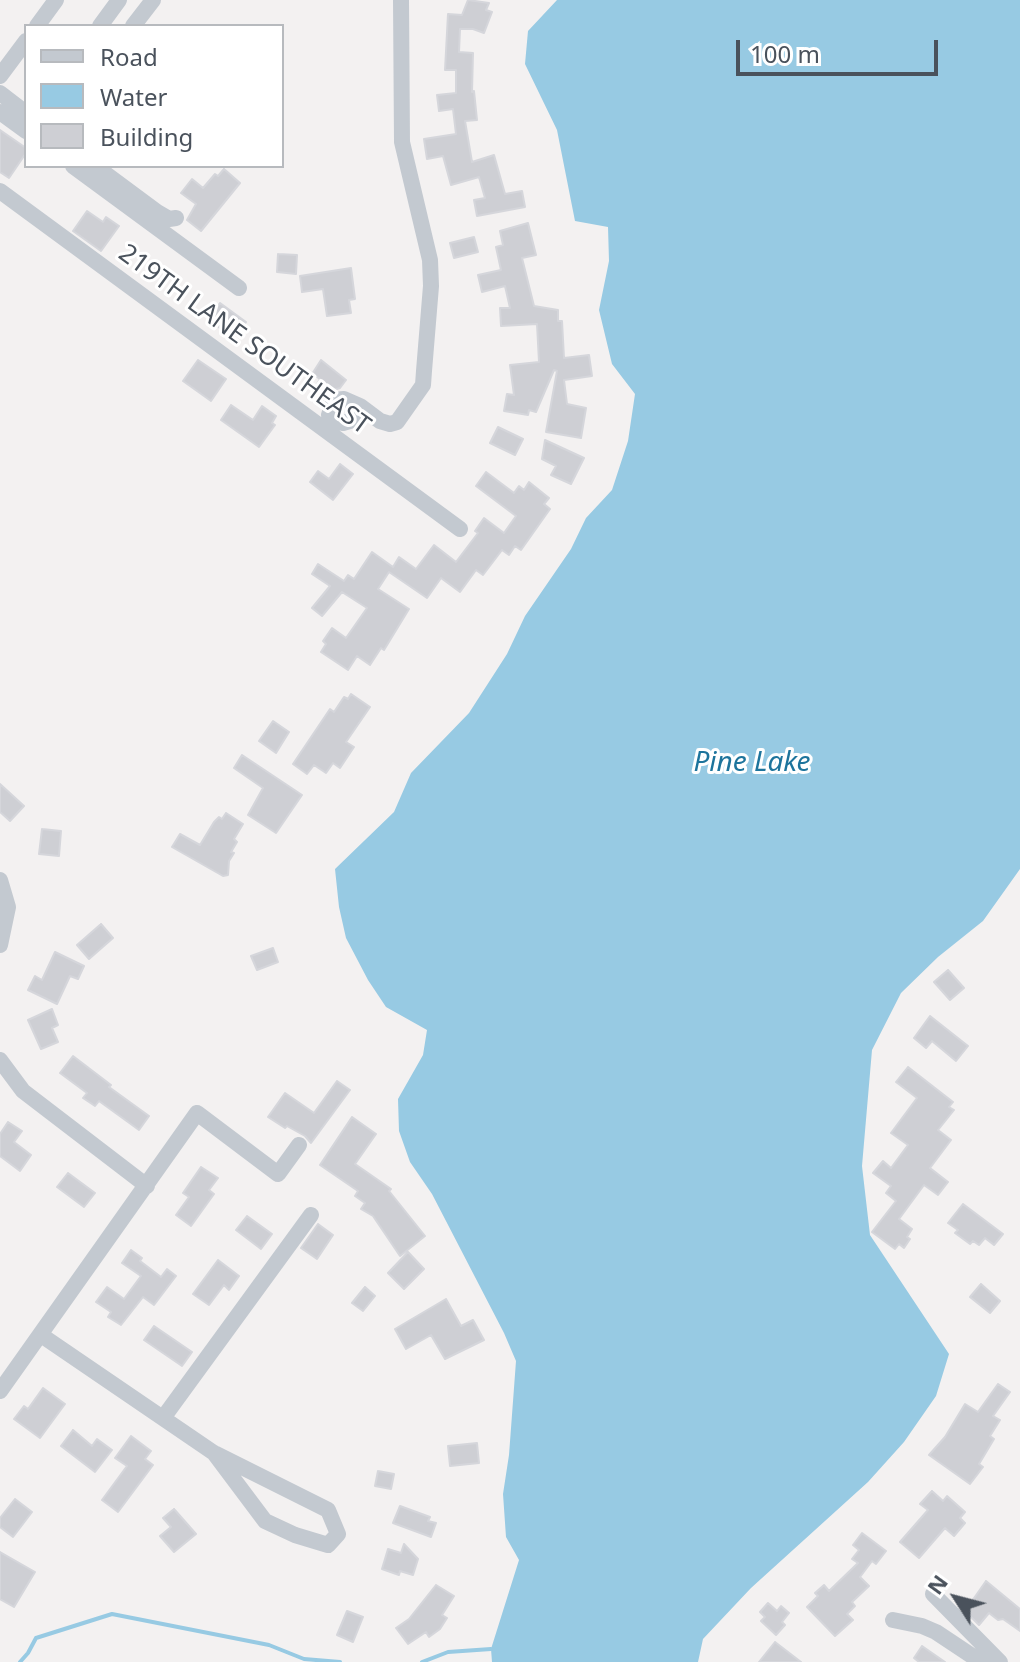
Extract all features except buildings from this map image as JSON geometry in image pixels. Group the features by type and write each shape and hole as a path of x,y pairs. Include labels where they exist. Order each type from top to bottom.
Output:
{"street":[{"path":"38,24 56,0"},
{"path":"101,24 119,0"},
{"path":"135,24 153,0"},
{"path":"364,409 380,421 390,424 397,422 423,385 431,286 430,260 402,142 401,0"},
{"path":"0,76 24,44"},
{"path":"0,93 24,111"},
{"path":"0,112 24,130"},
{"path":"76,168 239,288"},
{"path":"98,168 157,212 169,219 176,218"},
{"name":"219TH LANE SOUTHEAST","path":"0,191 460,529"},
{"path":"0,880 8,907 0,945"},
{"path":"0,1060 23,1091 147,1186"},
{"path":"0,1391 197,1113 278,1174 299,1145"},
{"path":"163,1418 311,1215"},
{"path":"41,1335 214,1453 328,1510 338,1534 328,1545 295,1535 265,1521 214,1453"},
{"path":"933,1594 1000,1662"},
{"path":"893,1620 936,1632 981,1662"}],"water":[{"name":"Pine Lake","path":"557,0 1020,0 1020,869 983,921 938,957 901,993 872,1050 862,1166 870,1235 949,1354 936,1396 904,1442 868,1482 751,1588 703,1639 698,1662 492,1662 491,1649 519,1560 506,1537 503,1494 516,1361 432,1194 410,1162 399,1131 398,1099 423,1055 427,1030 386,1007 368,980 346,938 335,869 394,812 411,773 469,713 507,654 525,616 571,549 586,518 612,490 628,441 635,394 612,364 599,310 609,261 608,227 575,221 557,130 525,64 528,31"}],"waterway":[{"path":"20,1662 36,1638 112,1614 269,1645 304,1659 340,1662"},
{"path":"422,1662 448,1652 491,1649"}]}
